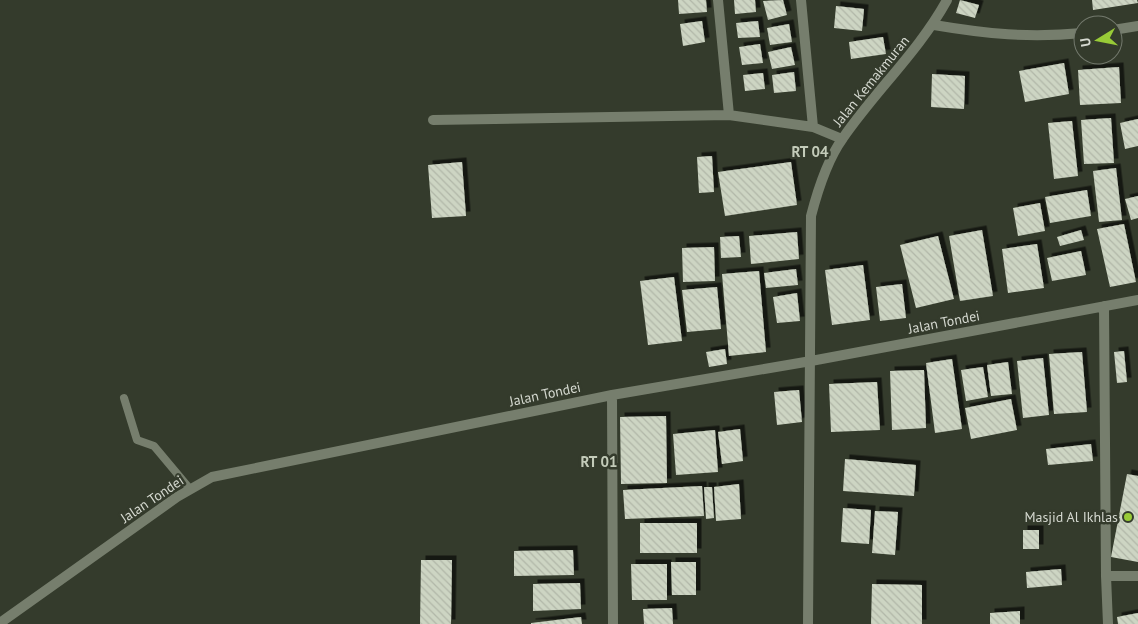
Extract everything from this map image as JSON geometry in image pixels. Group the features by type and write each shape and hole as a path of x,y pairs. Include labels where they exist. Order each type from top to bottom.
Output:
{"street":[{"path":"718,0 728,115"},
{"path":"801,0 813,127"},
{"name":"Jalan Kemakmuran","path":"808,624 811,361 810,216 820,185 842,139 934,25 947,0"},
{"path":"934,25 1006,35 1042,37 1073,34"},
{"path":"1123,28 1138,26"},
{"path":"433,120 728,115 813,127 842,139"},
{"name":"Jalan Tondei","path":"0,623 190,489 212,477 612,395 811,361 1138,300"},
{"path":"1104,306 1108,624"},
{"path":"612,395 612,624"},
{"path":"1106,576 1138,576"}],"lane":[{"path":"124,398 137,440 154,446 190,489"}],"building":[{"path":"678,0 706,0 707,12 679,14"},
{"path":"734,0 755,0 756,12 735,14"},
{"path":"783,0 787,15 768,20 763,1"},
{"path":"960,0 979,5 975,18 956,13"},
{"path":"1092,0 1137,0 1138,3 1093,10"},
{"path":"836,6 864,9 862,31 834,28"},
{"path":"702,21 705,42 683,46 680,24"},
{"path":"758,21 760,37 738,38 736,23"},
{"path":"789,24 792,42 770,45 767,28"},
{"path":"883,37 886,54 851,59 849,42"},
{"path":"760,44 763,63 742,65 739,47"},
{"path":"791,47 795,65 772,69 768,52"},
{"path":"1064,63 1069,94 1025,102 1019,71"},
{"path":"1119,67 1121,103 1080,105 1078,70"},
{"path":"794,72 796,91 774,93 772,75"},
{"path":"763,73 765,89 745,91 743,75"},
{"path":"932,74 965,76 964,109 931,107"},
{"path":"1111,118 1114,163 1084,164 1081,120"},
{"path":"1138,119 1138,146 1125,149 1120,123"},
{"path":"1072,121 1078,176 1054,179 1048,123"},
{"path":"712,156 714,192 699,193 697,157"},
{"path":"462,162 466,216 432,218 428,165"},
{"path":"791,162 797,205 725,216 718,172"},
{"path":"1116,168 1122,220 1099,222 1093,171"},
{"path":"1087,190 1091,216 1050,223 1045,197"},
{"path":"1138,196 1138,218 1131,220 1125,199"},
{"path":"1040,203 1045,231 1018,236 1013,208"},
{"path":"1124,224 1136,282 1110,287 1097,229"},
{"path":"982,230 993,296 960,301 949,236"},
{"path":"1081,230 1084,240 1060,246 1057,237"},
{"path":"797,232 799,259 751,264 749,236"},
{"path":"739,236 741,257 721,258 720,237"},
{"path":"938,236 954,299 916,308 900,245"},
{"path":"1037,244 1044,288 1008,293 1002,249"},
{"path":"714,247 715,281 683,282 682,248"},
{"path":"1081,251 1086,275 1052,281 1047,258"},
{"path":"863,265 870,320 832,325 825,270"},
{"path":"796,269 798,285 766,288 764,273"},
{"path":"759,271 766,352 729,356 722,274"},
{"path":"674,277 682,341 648,345 640,281"},
{"path":"902,284 906,318 880,321 876,287"},
{"path":"717,287 721,329 687,332 682,290"},
{"path":"797,293 800,321 777,323 773,297"},
{"path":"725,349 727,364 709,367 706,352"},
{"path":"1124,351 1127,382 1117,383 1114,352"},
{"path":"1082,352 1087,412 1054,414 1049,354"},
{"path":"1043,358 1049,415 1023,418 1017,361"},
{"path":"952,359 962,429 935,433 926,363"},
{"path":"1008,362 1012,394 991,396 987,365"},
{"path":"983,367 988,397 966,401 961,370"},
{"path":"924,370 926,428 892,430 890,371"},
{"path":"877,382 880,430 831,432 829,384"},
{"path":"799,390 802,422 777,425 774,392"},
{"path":"1011,399 1017,430 971,439 965,408"},
{"path":"666,416 667,483 621,484 620,417"},
{"path":"740,429 743,461 722,464 718,432"},
{"path":"715,430 718,472 676,475 673,434"},
{"path":"1091,444 1093,461 1048,465 1046,449"},
{"path":"845,459 916,465 914,496 843,491"},
{"name":"Masjid Al Ikhlas","path":"1127,474 1138,476 1138,562 1111,557"},
{"path":"739,484 741,519 716,521 714,487"},
{"path":"702,486 704,516 625,519 623,490"},
{"path":"704,487 712,487 714,518 706,519"},
{"path":"843,508 871,510 869,544 841,542"},
{"path":"875,511 898,512 895,555 872,553"},
{"path":"640,523 697,523 697,553 640,553"},
{"path":"1023,530 1039,530 1039,549 1023,549"},
{"path":"573,550 574,575 514,576 514,551"},
{"path":"421,560 452,560 451,624 420,624"},
{"path":"671,562 696,562 696,595 672,595"},
{"path":"631,564 667,564 667,600 632,600"},
{"path":"1061,569 1062,585 1027,588 1026,572"},
{"path":"580,583 581,609 533,611 533,584"},
{"path":"872,584 922,585 922,624 871,624"},
{"path":"672,608 673,624 644,624 643,609"},
{"path":"1020,611 1020,624 990,624 990,613"},
{"path":"1138,613 1138,624 1118,624 1117,617"},
{"path":"581,617 582,624 531,624 531,623"}],"place":[{"name":"Masjid Al Ikhlas","path":"1128,517"}],"district":[{"name":"RT 04","path":"810,151"},
{"name":"RT 01","path":"599,461"}]}
